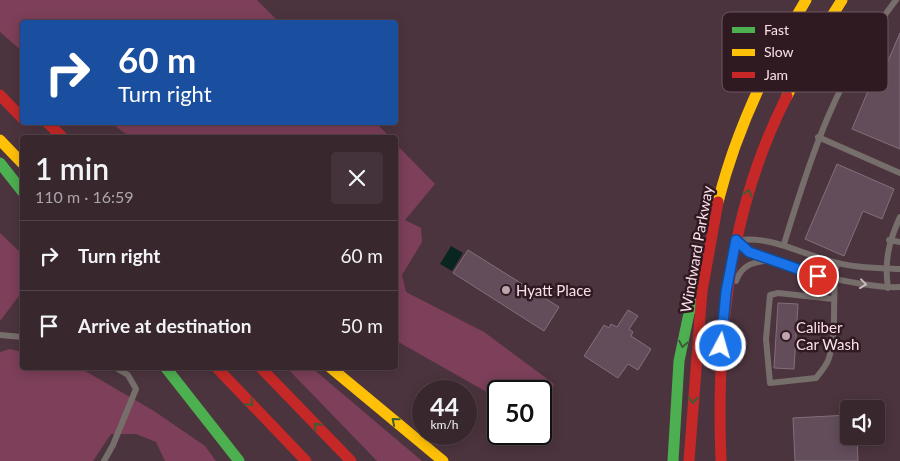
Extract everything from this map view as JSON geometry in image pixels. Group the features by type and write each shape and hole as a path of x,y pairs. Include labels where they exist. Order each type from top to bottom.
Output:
{"main road":[{"name":"Windward Parkway","path":"798,12 806,0"},
{"path":"834,12 842,0"},
{"path":"3,90 17,95"},
{"path":"3,90 20,115"},
{"name":"Windward Parkway","path":"689,461 696,342 711,234 721,190 757,92"},
{"path":"721,461 719,363 726,292 736,240 764,144 787,92"},
{"path":"50,125 60,135"},
{"path":"0,140 20,161"},
{"path":"0,163 20,188"},
{"path":"711,234 736,240"},
{"path":"673,461 679,361 689,313 703,282"},
{"path":"168,370 239,461"},
{"path":"219,370 306,461"},
{"path":"263,370 351,461"},
{"path":"333,370 443,461"}],"lane":[{"path":"887,12 896,0"},
{"path":"784,244 818,137 839,92"},
{"path":"818,137 900,173"},
{"path":"888,288 885,268 890,240 900,216"},
{"path":"736,240 752,238 784,244 802,253 857,268 900,269"},
{"path":"736,240 749,252 834,279 888,288 900,287"},
{"path":"890,240 900,242"},
{"path":"719,363 729,302 738,274 747,264 774,260"},
{"path":"833,299 778,293 770,295 766,339 770,383 816,378 829,360 833,341 834,279 837,263"},
{"path":"0,335 20,336"},
{"path":"104,461 114,445 136,389 128,375 119,370"}],"shaded area":[{"path":"0,0 257,0 277,20 20,20 20,49 0,32"},
{"path":"114,125 378,125 388,135 127,135"},
{"path":"398,146 435,184 405,220 421,228 422,242 402,275 406,292 484,332 549,380 487,380 487,392 477,387 477,380 466,380 398,342"},
{"path":"0,233 20,252 20,295 0,321"},
{"path":"451,246 463,253 452,271 440,264"},
{"path":"10,349 20,352 20,370 83,370 154,411 205,446 216,461 165,461 156,442 136,434 111,434 93,461 0,461 0,352"},
{"path":"289,370 314,370 422,461 377,461"}],"building":[{"path":"900,33 900,149 852,129 868,92 888,92 888,61"},
{"path":"837,164 894,189 882,219 863,211 844,256 805,239"},
{"name":"Hyatt Place","path":"468,250 559,307 544,331 453,273"},
{"name":"Caliber Car Wash","path":"778,303 798,304 794,369 774,368"},
{"path":"628,310 638,316 629,329 633,332 631,336 651,349 638,370 628,364 618,378 584,356 604,325 609,328 611,324 617,327"},
{"path":"840,415 840,445 857,445 858,461 795,461 793,418"}],"traffic: fast":[{"path":"0,163 20,188"},
{"path":"673,461 679,361 689,313 703,282"},
{"path":"168,370 239,461"}],"traffic: slow":[{"path":"799,12 806,0"},
{"path":"834,12 842,0"},
{"path":"718,202 734,149 757,92"},
{"path":"787,96 789,92"},
{"path":"0,140 20,161"},
{"path":"333,370 443,461"}],"traffic: jam":[{"path":"0,95 20,116"},
{"path":"721,461 721,367 724,320 730,274 739,228 752,183 767,139 787,96"},
{"path":"50,125 60,135"},
{"path":"689,461 702,291 718,202"},
{"path":"219,370 306,461"},
{"path":"263,370 351,461"}],"place":[{"name":"Hyatt Place","path":"506,290"},
{"name":"Caliber Car Wash","path":"786,336"}],"route":[{"path":"721,346 726,292 736,240 749,252 818,276"}]}
